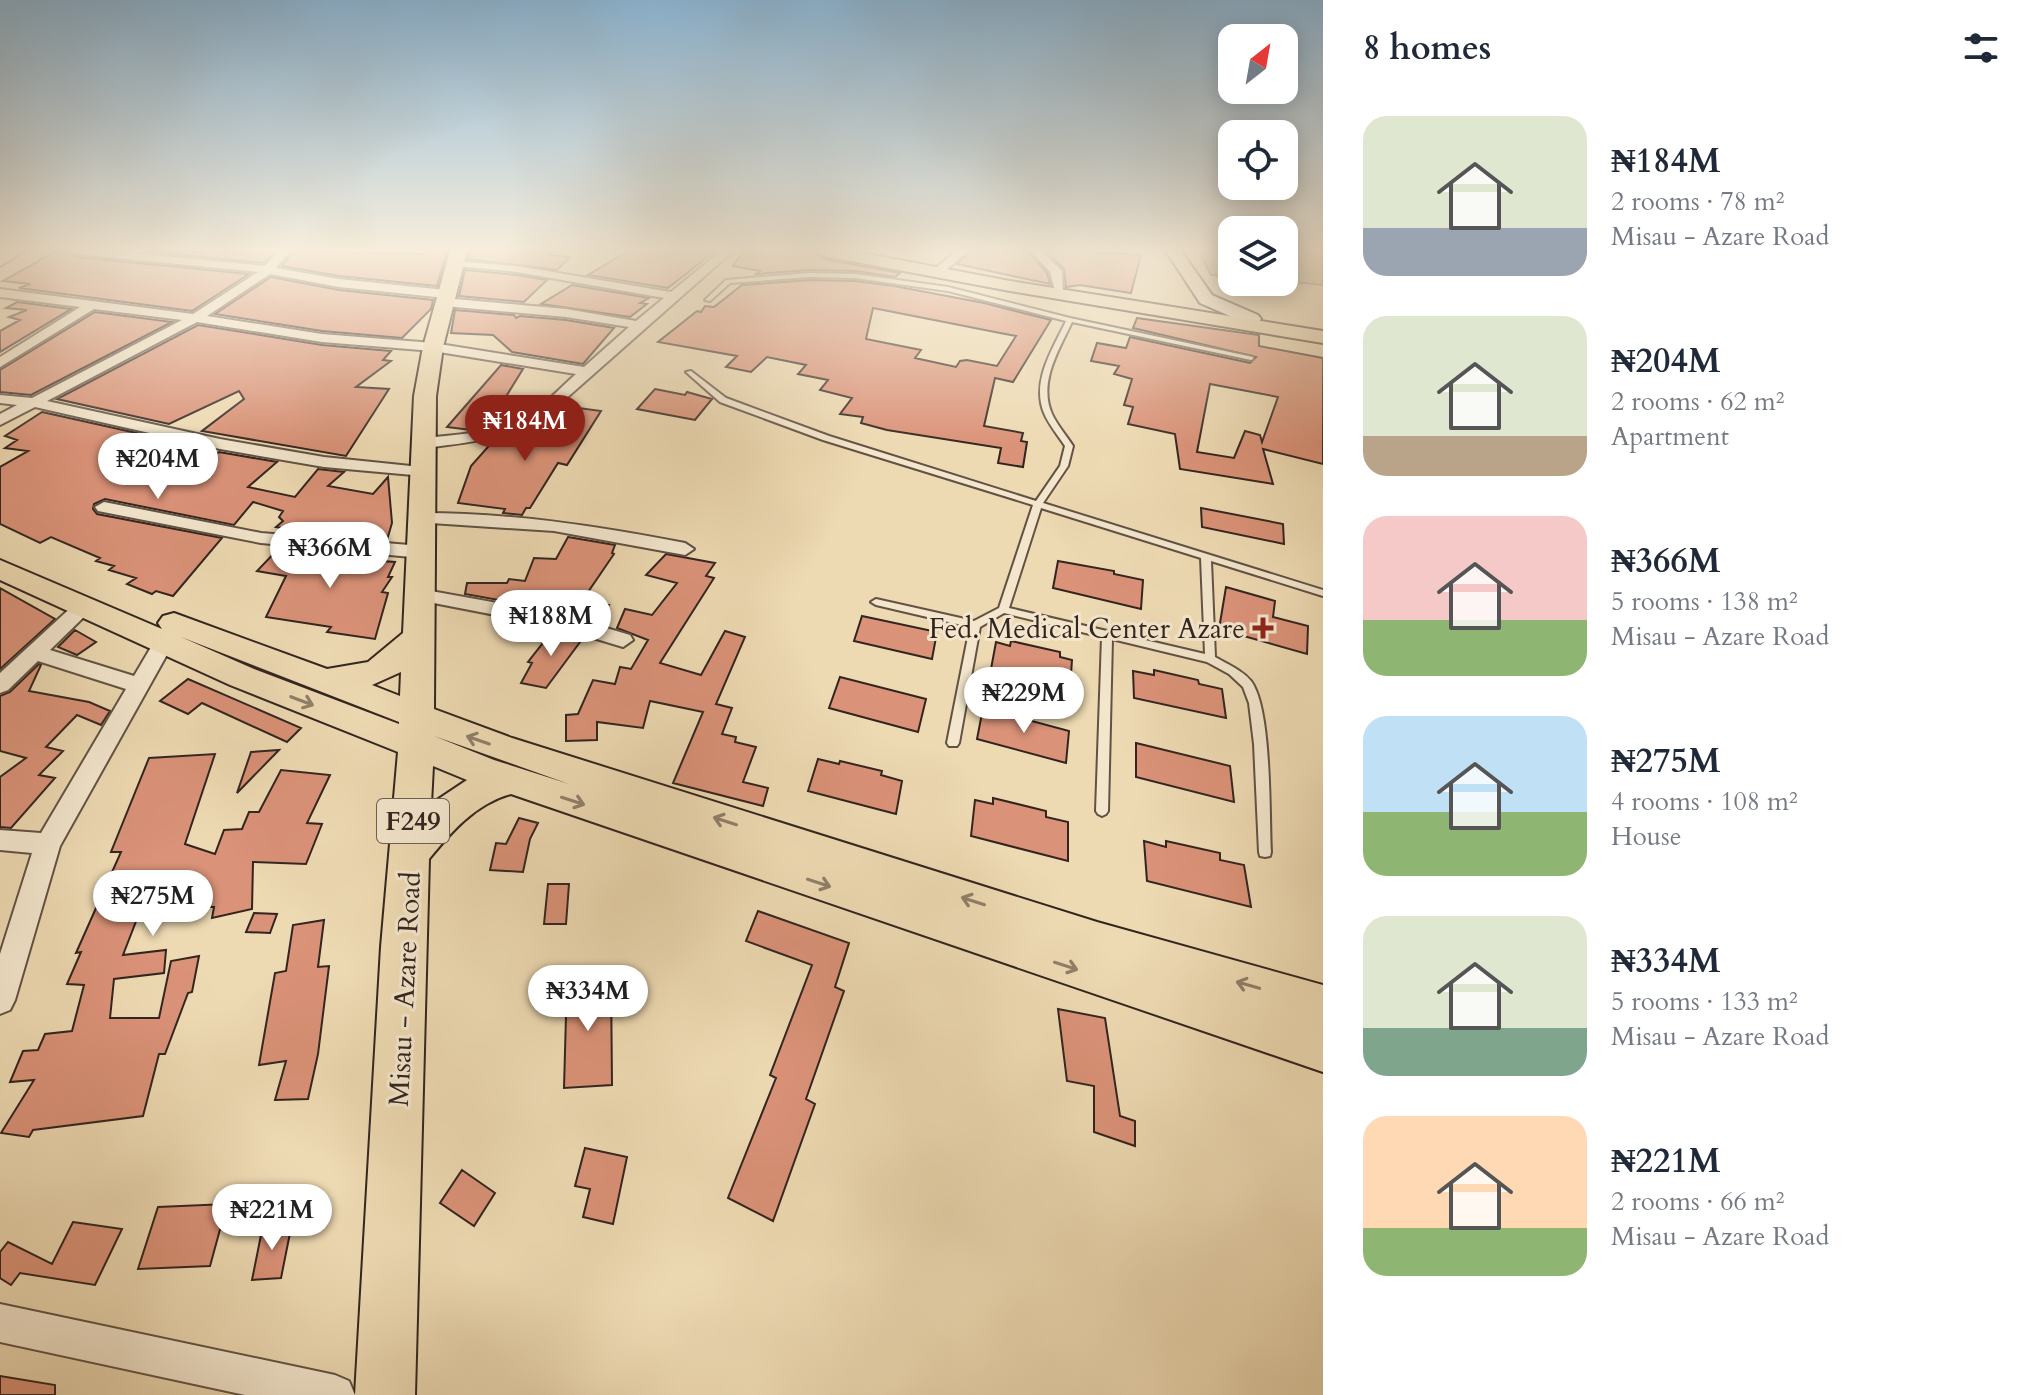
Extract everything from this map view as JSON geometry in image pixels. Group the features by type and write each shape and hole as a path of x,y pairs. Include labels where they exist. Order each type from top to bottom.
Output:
{"main road":[{"name":"Misau - Azare Road","path":"385,1395 403,947 416,732 425,396 441,316"},
{"path":"1195,316 1323,337"},
{"path":"1234,316 1323,331"},
{"path":"2,567 242,677 1097,941 1323,1007"},
{"path":"2,567 85,587 320,680 511,780 1323,1049"},
{"path":"320,680 365,678 379,672 406,651 419,635"},
{"path":"411,852 452,806 492,784 511,780"}],"street":[{"path":"0,363 74,316"},
{"path":"179,316 322,338 433,347 589,372"},
{"path":"0,420 197,316"},
{"path":"585,316 639,325"},
{"path":"0,399 32,402 220,444 324,462 424,457 511,431 540,414 649,316"},
{"path":"1245,316 1252,319"},
{"path":"104,507 261,538 422,535 475,517 532,521 685,549"},
{"path":"420,595 559,621 623,640"},
{"path":"0,685 84,606"},
{"path":"0,1000 48,844 164,642"},
{"path":"35,653 139,685"},
{"path":"0,840 48,844"},
{"path":"0,1323 335,1395"}],"lane":[{"path":"1054,316 1251,358"},
{"path":"1003,610 1039,503 1060,477 1067,462 1069,446 1047,413 1042,391 1048,369 1070,320"},
{"path":"689,372 723,400 826,438 1323,593"},
{"path":"1206,558 1210,659"},
{"path":"876,602 975,625 1003,610 1210,659 1232,671 1249,686 1256,709 1265,852"},
{"path":"953,743 975,625"},
{"path":"1102,811 1107,635"}],"building":[{"path":"59,316 0,352 0,331 20,320 9,317"},
{"path":"88,316 127,316 172,322 31,395 0,392 0,370"},
{"path":"228,316 424,316 402,338 322,331"},
{"path":"454,316 521,316 614,328 583,364 512,352 493,335 451,333"},
{"path":"691,316 871,316 866,339 921,350 915,358 956,367 960,361 967,360 997,366 1016,336 914,316 1036,316 1051,320 1013,382 995,378 984,426 1023,433 1021,441 1027,442 1023,467 998,463 1001,448 887,430 861,423 863,417 840,414 852,398 820,390 828,380 798,374 806,365 767,357 751,372 726,367 737,356 658,342"},
{"path":"1137,318 1259,335 1259,346 1323,358 1323,464 1263,449 1273,484 1180,469 1175,434 1128,424 1133,407 1124,405 1132,379 1114,374 1119,366 1091,361 1097,343 1126,348 1130,337 1250,363 1256,357 1133,328","holes":["1210,384 1278,397 1262,442 1260,435 1245,431 1234,458 1197,452"]},
{"path":"198,325 322,345 391,351 383,360 391,361 356,387 389,389 346,456 202,431 244,399 239,391 169,424 57,399"},
{"path":"501,365 523,369 497,411 520,416 471,430 447,427"},
{"path":"655,389 685,395 687,392 712,399 695,420 637,409"},
{"path":"571,407 601,411 567,465 558,463 530,508 526,508 522,515 503,513 505,509 458,503 471,466 494,440 544,421 560,424"},
{"path":"42,412 141,434 100,458 145,475 158,464 192,470 219,452 277,462 248,487 295,497 318,469 344,472 328,486 373,494 388,477 392,523 387,540 293,533 295,530 276,527 283,521 279,517 283,511 253,502 234,525 105,499 94,504 97,514 222,538 173,596 156,591 152,594 127,584 136,578 109,570 114,566 96,561 100,558 51,537 40,543 0,524 0,467 28,451 5,448 17,440 5,436"},
{"path":"1201,508 1283,524 1284,544 1202,527"},
{"path":"568,537 615,545 614,554 584,598 609,605 596,622 560,611 465,594 467,583 507,583 509,579 525,581 534,558 556,559"},
{"path":"279,548 382,557 381,561 395,562 388,577 392,577 382,592 388,593 375,639 327,632 331,627 266,617 286,576 257,571"},
{"path":"666,554 715,563 706,576 714,578 660,663 701,675 725,631 745,637 716,704 732,708 722,734 736,737 735,742 756,747 743,782 768,788 763,806 673,783 703,712 650,701 643,728 597,722 597,740 566,741 566,715 578,714 593,680 615,684 620,667 631,669 648,640 617,628 625,609 652,615 677,583 646,575"},
{"path":"1058,561 1114,571 1114,574 1143,580 1141,609 1053,588"},
{"name":"Fed. Medical Center Azare","path":"1226,587 1275,601 1273,617 1308,626 1307,654 1219,629"},
{"path":"0,588 55,619 0,669"},
{"path":"862,616 937,632 932,659 854,641"},
{"path":"554,629 583,638 546,688 521,683 532,663 528,662"},
{"path":"75,630 96,642 77,655 58,647"},
{"path":"1011,641 1060,652 1060,657 1072,660 1070,688 991,669 996,642 1010,646"},
{"path":"39,664 29,691 89,702 110,711 101,725 77,715 46,747 63,751 39,775 55,778 11,828 0,827 0,777 26,758 0,751 0,696 10,692"},
{"path":"1154,670 1222,689 1226,718 1134,698 1133,671 1154,675"},
{"path":"840,677 926,699 918,732 829,708"},
{"path":"188,679 301,728 287,742 202,703 188,714 160,701"},
{"path":"983,708 1069,731 1066,763 977,739"},
{"path":"1136,743 1230,766 1234,802 1136,777"},
{"path":"279,750 237,793 251,752"},
{"path":"215,754 185,844 215,854 224,830 242,829 249,812 259,812 281,770 330,775 307,823 322,824 306,864 253,862 252,909 212,918 214,907 142,906 123,955 166,950 164,973 114,979 110,1018 159,1018 171,961 199,956 192,992 188,993 165,1054 159,1054 143,1116 33,1130 29,1137 1,1133 34,1080 10,1082 23,1051 38,1050 45,1034 72,1031 84,985 67,984 81,952 76,953 121,852 111,852 149,758"},
{"path":"818,759 882,771 881,775 902,781 896,814 808,791"},
{"path":"993,798 1046,811 1046,817 1068,822 1068,861 971,836 975,800 993,804"},
{"path":"519,818 538,823 530,839 523,872 490,870 496,843 506,844"},
{"path":"1144,841 1166,847 1166,841 1220,853 1220,860 1244,865 1251,907 1147,881"},
{"path":"548,884 569,884 566,924 544,924"},
{"path":"758,911 849,943 835,987 844,991 806,1099 815,1104 773,1221 728,1198 776,1078 770,1075 812,965 746,941"},
{"path":"254,913 277,914 270,933 246,932"},
{"path":"324,920 318,967 329,966 318,1054 308,1099 275,1100 286,1061 259,1065 275,973 286,971 293,925"},
{"path":"611,977 612,1085 564,1088 567,979"},
{"path":"1058,1009 1105,1018 1120,1116 1135,1121 1135,1146 1094,1132 1094,1086 1067,1081"},
{"path":"585,1148 627,1157 613,1224 583,1217 590,1189 575,1186"},
{"path":"462,1170 495,1193 474,1226 440,1203"},
{"path":"227,1204 210,1266 138,1269 158,1207"},
{"path":"73,1222 122,1229 95,1285 20,1273 11,1285 0,1278 0,1252 8,1242 52,1264"},
{"path":"292,1223 281,1278 252,1280 263,1225"},
{"path":"0,1376 55,1385 55,1395 0,1395"}],"place":[{"name":"Fed. Medical Center Azare","path":"1263,628"}]}
